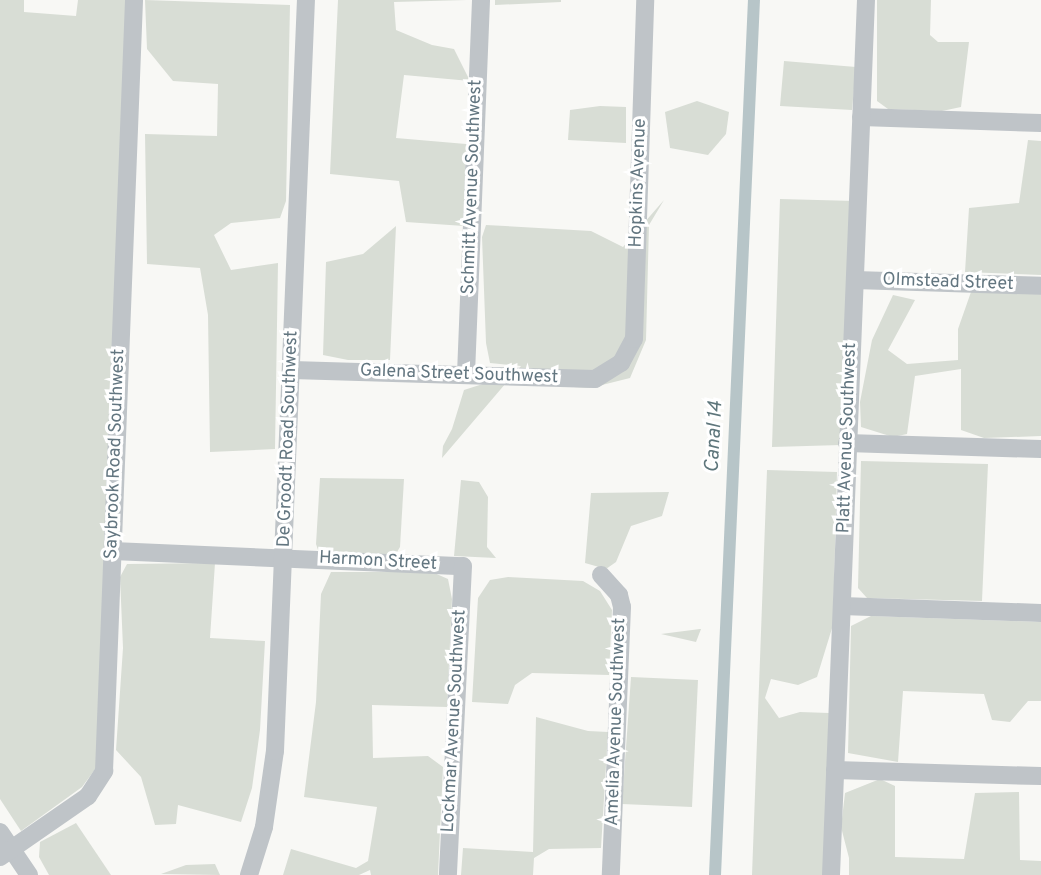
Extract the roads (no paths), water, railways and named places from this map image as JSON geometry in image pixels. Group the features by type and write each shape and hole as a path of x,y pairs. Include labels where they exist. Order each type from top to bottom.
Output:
{"street":[{"name":"Saybrook Road Southwest","path":"6,853 88,796 104,771 134,0"},
{"name":"De Groodt Road Southwest","path":"249,875 264,828 275,751 306,0"},
{"name":"Schmitt Avenue Southwest","path":"465,374 481,0"},
{"name":"Hopkins Avenue","path":"621,363 634,339 645,0"},
{"name":"Platt Avenue Southwest","path":"831,875 866,0"},
{"path":"861,117 1041,123"},
{"name":"Olmstead Street","path":"855,280 1041,286"},
{"name":"Galena Street Southwest","path":"292,370 595,379 621,363"},
{"path":"847,443 1041,449"},
{"name":"Harmon Street","path":"113,552 463,566"},
{"name":"Lockmar Avenue Southwest","path":"448,875 463,566"},
{"name":"Amelia Avenue Southwest","path":"602,575 615,589 622,607 611,875"},
{"path":"842,606 1041,613"},
{"path":"835,770 1041,776"},
{"path":"0,832 6,853 29,875"}],"waterway":[{"name":"Canal 14","path":"715,875 754,0"}]}
